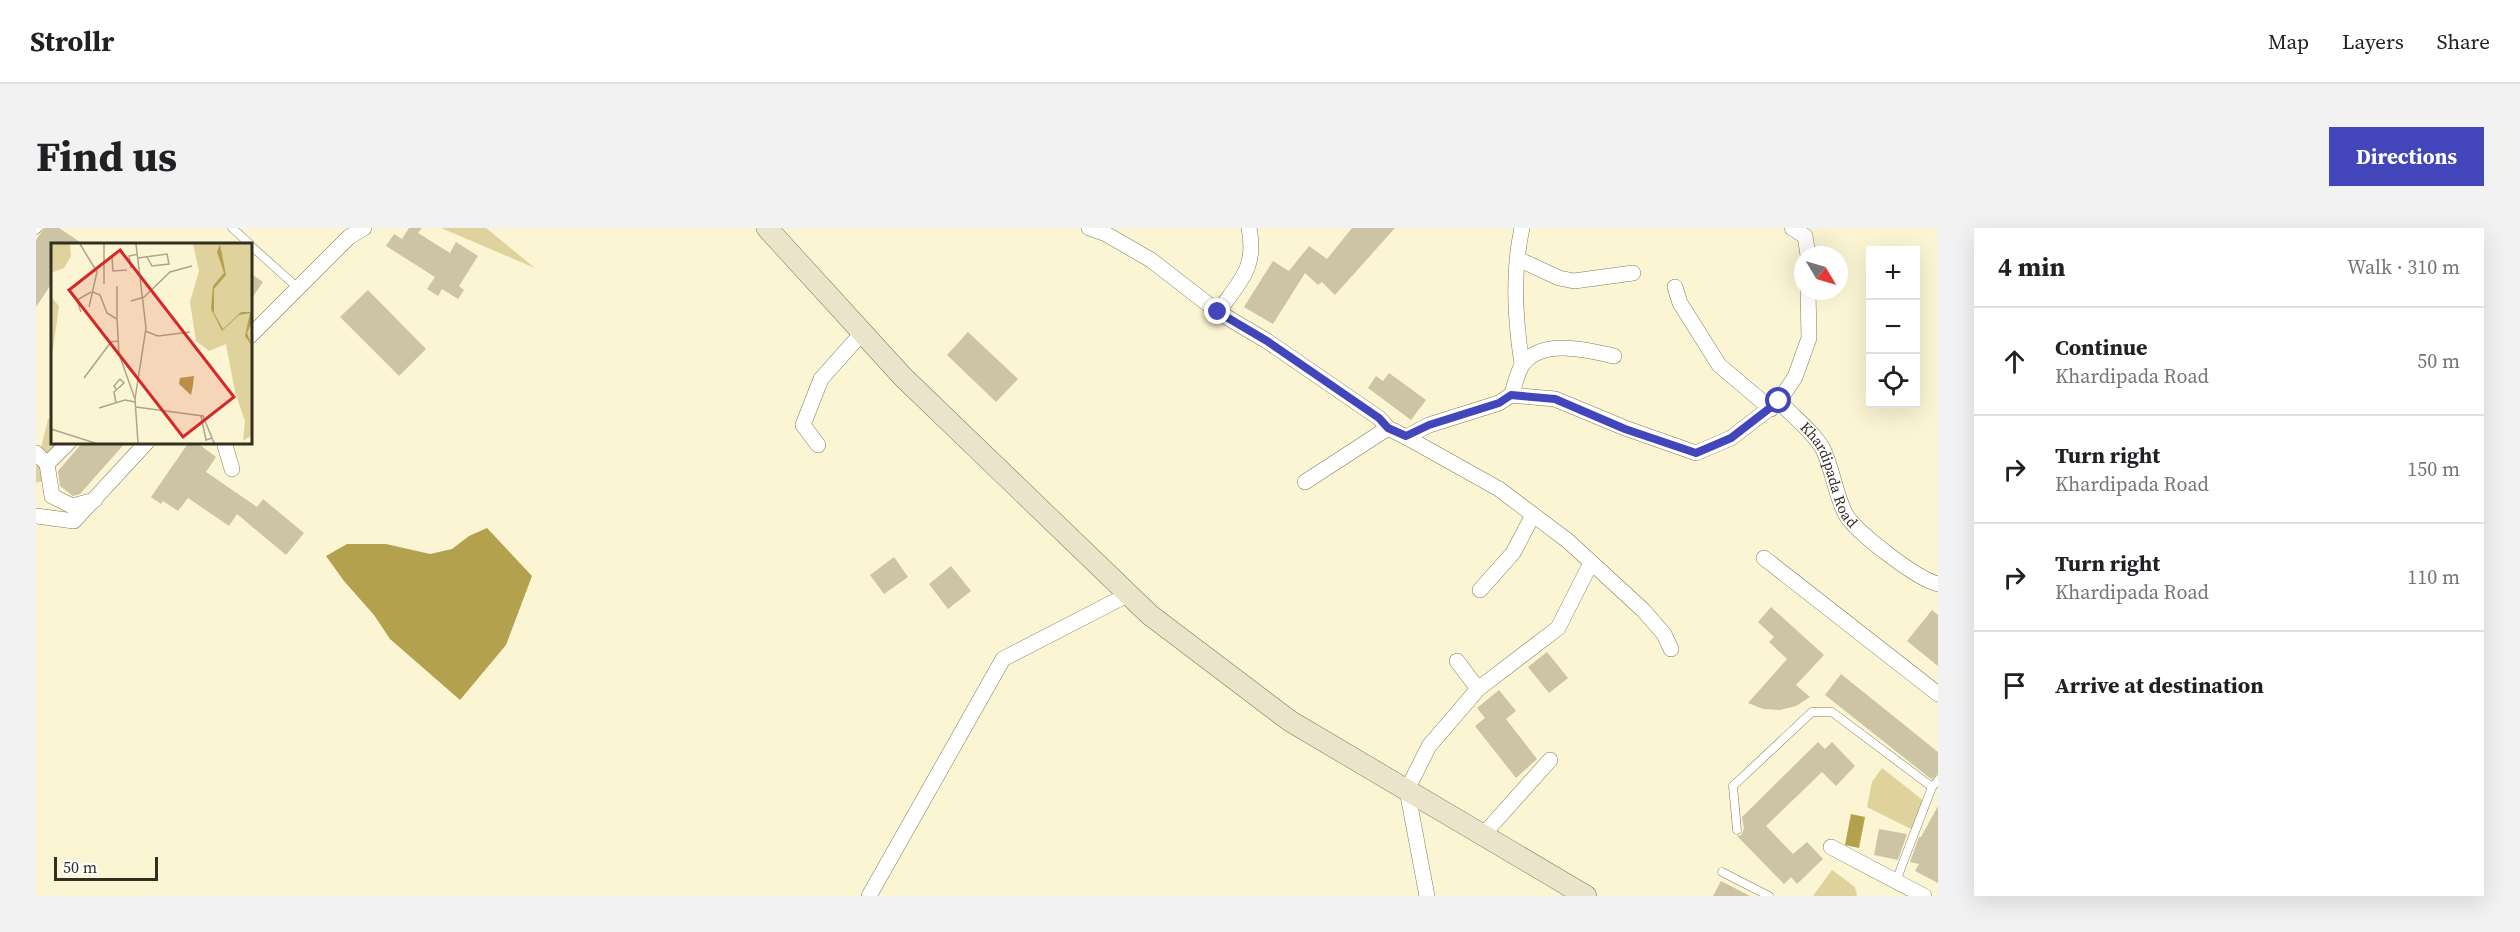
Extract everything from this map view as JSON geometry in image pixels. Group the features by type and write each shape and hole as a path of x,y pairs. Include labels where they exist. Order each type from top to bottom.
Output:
{"street":[{"path":"252,334 349,237 364,228"},
{"path":"767,228 903,377 1150,615 1290,721 1586,896"},
{"path":"1089,228 1106,234 1151,260 1218,312 1267,341 1379,418 1388,428 1499,489 1568,541 1643,610 1664,634 1671,649"},
{"path":"1218,312 1250,267 1253,252 1249,228"},
{"path":"1406,436 1429,425 1499,403 1511,395 1522,364 1515,319 1522,228"},
{"path":"1792,228 1805,236 1807,246"},
{"path":"1518,259 1558,278 1574,281 1634,273"},
{"name":"Khardipada Road","path":"1675,287 1680,303 1719,364 1775,405 1823,449 1834,488 1848,517 1888,554 1913,572 1938,584"},
{"path":"1511,395 1555,399 1625,429 1696,453 1731,438 1775,405 1795,376 1809,338 1808,300"},
{"path":"818,445 803,424 821,379 862,333"},
{"path":"1522,364 1536,352 1547,349 1577,349 1614,356"},
{"path":"1305,482 1388,428"},
{"path":"66,444 41,459 52,496 72,506 95,500"},
{"path":"36,516 74,521 145,444"},
{"path":"225,444 232,469"},
{"path":"1480,590 1513,553 1533,515"},
{"path":"1764,558 1938,694"},
{"path":"1428,896 1407,790 1429,746 1478,689 1558,628 1591,563"},
{"path":"869,896 1003,659 1129,594"},
{"path":"1457,662 1478,689"},
{"path":"1483,835 1550,760"},
{"path":"1832,847 1924,896"}],"lane":[{"path":"232,228 248,243"},
{"path":"252,247 298,288"},
{"path":"1737,830 1733,786 1812,712 1832,712 1932,787"},
{"path":"1896,881 1932,787 1938,780"},
{"path":"1722,872 1769,896"}],"shaded area":[{"path":"441,228 486,228 535,268"},
{"path":"48,419 51,419 51,444 73,444 42,481 36,483 36,469"},
{"path":"487,528 532,576 506,645 460,700 390,639 374,615 344,581 326,556 347,544 386,544 430,554 452,549 469,536"},
{"path":"1882,768 1929,805 1915,831 1867,807 1872,782"},
{"path":"1851,814 1865,817 1859,848 1845,845"},
{"path":"1832,870 1855,887 1857,896 1813,896"}],"building":[{"path":"44,228 59,228 82,243 51,243 51,284 36,307 36,240"},
{"path":"409,228 422,228 418,233 450,253 456,242 478,256 459,286 464,290 458,299 442,289 438,296 427,289 435,277 386,246 394,234 402,239"},
{"path":"1352,228 1395,228 1335,295 1322,282 1318,285 1305,273 1273,324 1244,307 1273,261 1289,271 1309,246 1327,259"},
{"path":"252,274 263,282 252,298"},
{"path":"368,290 426,349 399,376 340,317"},
{"path":"968,332 1018,379 996,402 947,355"},
{"path":"1389,373 1426,400 1411,420 1368,388 1376,376 1383,381"},
{"path":"81,444 124,444 80,494 73,496 60,486 58,471"},
{"path":"188,444 199,444 216,457 206,472 257,507 263,499 304,533 286,555 237,514 229,526 188,498 178,511 163,501 161,504 151,497"},
{"path":"894,557 908,577 884,594 870,575"},
{"path":"951,566 971,591 948,609 929,584"},
{"path":"1771,607 1824,655 1796,685 1810,697 1796,706 1780,710 1763,709 1748,703 1787,659 1769,642 1774,637 1758,622"},
{"path":"1932,610 1938,615 1938,666 1907,641"},
{"path":"1547,652 1568,678 1549,693 1528,667"},
{"path":"1841,674 1938,752 1938,774 1931,779 1825,695"},
{"path":"1499,690 1516,711 1506,719 1537,759 1516,778 1475,726 1485,718 1477,708"},
{"path":"1818,742 1825,749 1832,742 1855,766 1836,786 1822,772 1766,826 1793,854 1807,842 1823,859 1797,884 1791,877 1784,884 1737,836 1741,835 1744,829 1742,817"},
{"path":"1938,806 1938,883 1915,871 1919,864 1910,862 1919,837"},
{"path":"1879,829 1907,834 1898,860 1874,855"},
{"path":"1721,881 1750,896 1713,896"}],"route":[{"path":"1218,312 1267,341 1379,418 1388,428 1406,436 1429,425 1499,403 1511,395 1555,399 1625,429 1696,453 1731,438 1779,401"}]}
